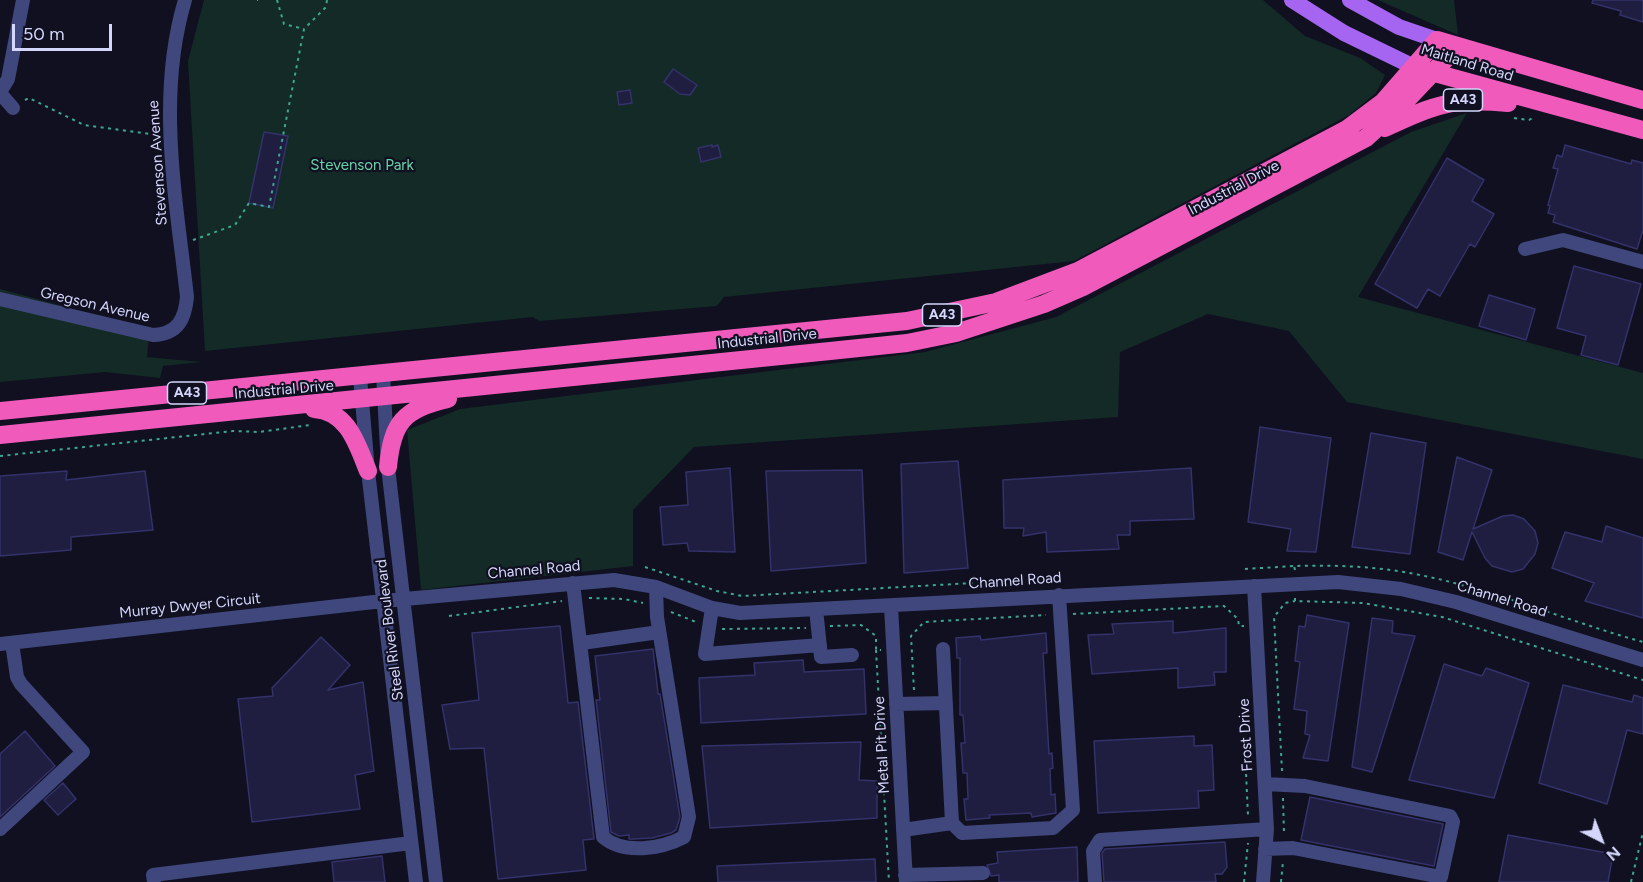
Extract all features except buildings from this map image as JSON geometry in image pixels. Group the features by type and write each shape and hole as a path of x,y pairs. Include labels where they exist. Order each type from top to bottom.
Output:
{"highway":[{"name":"Industrial Drive","path":"0,411 907,321 996,302 1078,271 1347,129 1383,102 1437,40"},
{"name":"Maitland Road","path":"1437,40 1457,48 1643,100"},
{"name":"Industrial Drive","path":"0,435 384,398 907,343 956,333 1004,319 1083,287 1366,138 1457,48"},
{"name":"Maitland Road","path":"1414,67 1643,130"},
{"name":"A43","path":"1366,138 1417,112 1444,103 1468,99 1552,106"},
{"path":"388,467 392,434 397,424 409,415 437,402 523,382"},
{"path":"291,407 323,409 340,418 352,434 368,471"}],"main road":[{"name":"Maitland Road","path":"1292,0 1344,33 1414,67"},
{"name":"Maitland Road","path":"1350,0 1399,27 1437,40"}],"street":[{"path":"13,108 0,93 8,79 23,0"},
{"name":"Stevenson Avenue","path":"181,323 186,312 187,297 170,136 169,84 175,31 184,0"},
{"path":"1525,249 1563,240 1643,262"},
{"name":"Gregson Avenue","path":"0,299 153,335 164,334 181,323"},
{"name":"Steel River Boulevard","path":"383,374 388,467 436,882"},
{"name":"Steel River Boulevard","path":"360,377 368,471 416,882"},
{"name":"Channel Road","path":"384,601 614,580 656,587 712,608 740,613 1338,582 1401,589 1456,602 1643,660"},
{"path":"573,583 577,599 603,837 630,849 673,843 684,837 689,817 659,632 656,587"},
{"name":"Frost Drive","path":"1254,586 1267,829 1263,882"},
{"path":"903,830 952,824 962,832 1053,828 1073,810 1059,595"},
{"name":"Murray Dwyer Circuit","path":"6,643 384,601"},
{"name":"Metal Pit Drive","path":"891,606 905,879"},
{"path":"712,608 705,654 820,645"},
{"path":"816,609 820,657 852,655"},
{"path":"582,643 659,632"},
{"path":"0,829 83,752 59,722 21,684 6,643"},
{"path":"943,649 952,824"},
{"path":"896,704 946,703"},
{"path":"1265,784 1305,786 1450,816 1453,822 1441,877 1293,848 1265,849"},
{"path":"1095,882 1093,851 1100,840 1267,829"},
{"path":"154,882 153,874 411,843"},
{"path":"905,879 942,878 983,873"}],"path":[{"path":"277,0 284,24 304,29"},
{"path":"181,242 235,225 249,203 269,207 304,29 326,7 327,0"},
{"path":"13,108 29,98 84,125 170,136"},
{"path":"0,456 233,431 259,432 316,425"},
{"path":"1245,569 1294,566"},
{"path":"645,567 732,595 843,593 974,584"},
{"path":"449,615 577,599 624,599 657,607 709,626 750,631 845,624 861,625 876,636 889,882"},
{"path":"1281,882 1282,785 1272,624 1274,617 1285,603 1295,600 1363,603 1442,617 1643,680"},
{"path":"876,650 881,650"},
{"path":"1244,729 1248,831 1244,882"},
{"path":"1631,882 1643,832"}],"green space":[{"name":"Stevenson Park","path":"204,0 1263,0 1305,36 1360,58 1385,75 1376,93 1349,115 1074,261 724,297 717,306 539,321 533,317 205,351 188,61"},
{"path":"1378,0 1454,0 1458,35 1380,1"},
{"path":"1467,113 1358,297 1643,373 1643,459 1347,402 1289,331 1208,314 1120,352 1118,417 694,447 633,510 633,566 421,590 407,430 460,409 925,352 1056,317 1411,132"},
{"path":"0,289 110,319 149,336 147,357 201,362 163,366 160,378 105,372 0,382"}]}
